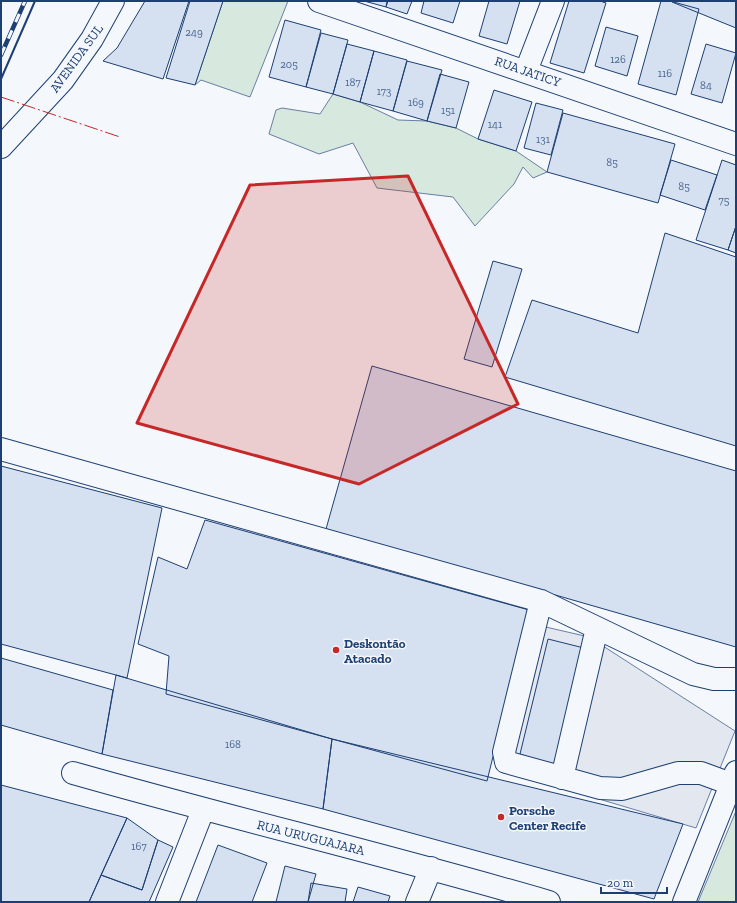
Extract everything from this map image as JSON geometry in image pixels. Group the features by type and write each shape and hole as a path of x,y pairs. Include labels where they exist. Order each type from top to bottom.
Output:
{"main road":[{"name":"AVENIDA SUL","path":"1,147 63,80 92,39 114,1"},
{"name":"RUA JATICY","path":"319,1 526,71 734,138"},
{"path":"526,71 553,1"},
{"path":"1,449 541,601 703,678 736,679"},
{"path":"541,601 504,752 506,762 600,788 622,789 678,773 701,773 734,778 684,902"},
{"path":"562,778 598,628"},
{"name":"RUA URUGUAJARA","path":"73,773 203,810 431,868 549,902"},
{"path":"167,902 203,810"},
{"path":"417,902 431,868"}],"highlighted area":[{"path":"408,176 518,404 359,484 137,423 250,185"}],"shaded area":[{"path":"223,1 288,1 250,97 201,80 195,85"},
{"path":"333,94 360,102 398,120 427,121 456,128 478,139 516,151 547,172 533,178 523,167 514,184 475,226 453,197 377,188 353,143 319,154 269,134 276,110 282,108 320,114"},
{"path":"537,625 589,637 735,731 696,828 502,770"},
{"path":"736,811 736,902 698,902"}],"building":[{"path":"145,1 189,1 163,79 103,61 117,48"},
{"path":"190,1 223,1 195,85 166,78"},
{"path":"364,1 387,1 386,7"},
{"path":"388,1 412,1 407,14 386,7"},
{"path":"424,1 460,1 453,23 421,13"},
{"path":"489,1 520,1 507,44 479,36"},
{"path":"569,1 600,1 606,3 584,73 550,63"},
{"path":"661,1 670,1 699,9 676,95 638,84"},
{"path":"672,1 736,1 736,28 672,2"},
{"path":"285,20 321,30 306,87 269,77"},
{"path":"606,27 638,36 627,76 595,66"},
{"path":"321,33 348,40 333,94 306,87"},
{"path":"347,44 374,51 360,102 333,94"},
{"path":"706,44 736,53 722,103 691,94"},
{"path":"374,51 407,60 393,111 360,102"},
{"path":"407,61 442,70 427,121 393,111"},
{"path":"440,74 469,82 456,128 427,121"},
{"path":"494,90 532,102 516,151 478,139"},
{"path":"536,103 563,110 551,155 524,148"},
{"path":"563,113 675,144 658,203 547,172"},
{"path":"671,160 717,175 705,210 660,195"},
{"path":"722,160 736,165 736,226 728,250 696,240"},
{"path":"736,226 736,253 728,250"},
{"path":"665,233 736,257 736,446 505,377 532,300 638,333"},
{"path":"493,261 522,269 492,367 464,359"},
{"path":"372,366 736,471 736,647 326,529"},
{"path":"1,466 162,508 127,678 1,644"},
{"name":"Deskontão Atacado","path":"205,520 529,610 487,781 166,694 169,656 138,644 158,557 187,569"},
{"path":"548,639 584,648 555,767 520,754"},
{"path":"1,658 113,690 102,754 1,725"},
{"path":"116,675 332,739 323,809 102,754"},
{"name":"Porsche Center Recife","path":"332,739 683,824 654,899 323,809"},
{"path":"1,785 127,818 89,902 1,902"},
{"path":"127,818 158,840 142,890 101,875"},
{"path":"158,840 173,847 149,902 89,902 101,875 142,890"},
{"path":"218,845 267,863 252,902 196,902"},
{"path":"285,866 316,874 308,902 276,902"},
{"path":"311,883 347,889 345,902 308,902"},
{"path":"358,887 390,896 388,902 353,902"}],"railway":[{"path":"1,55 25,1"}],"wall":[{"path":"1,79 35,1"}],"power":[{"path":"1,97 120,137"}],"place":[{"name":"Deskontão Atacado","path":"336,650"},
{"name":"Porsche Center Recife","path":"501,817"}]}
